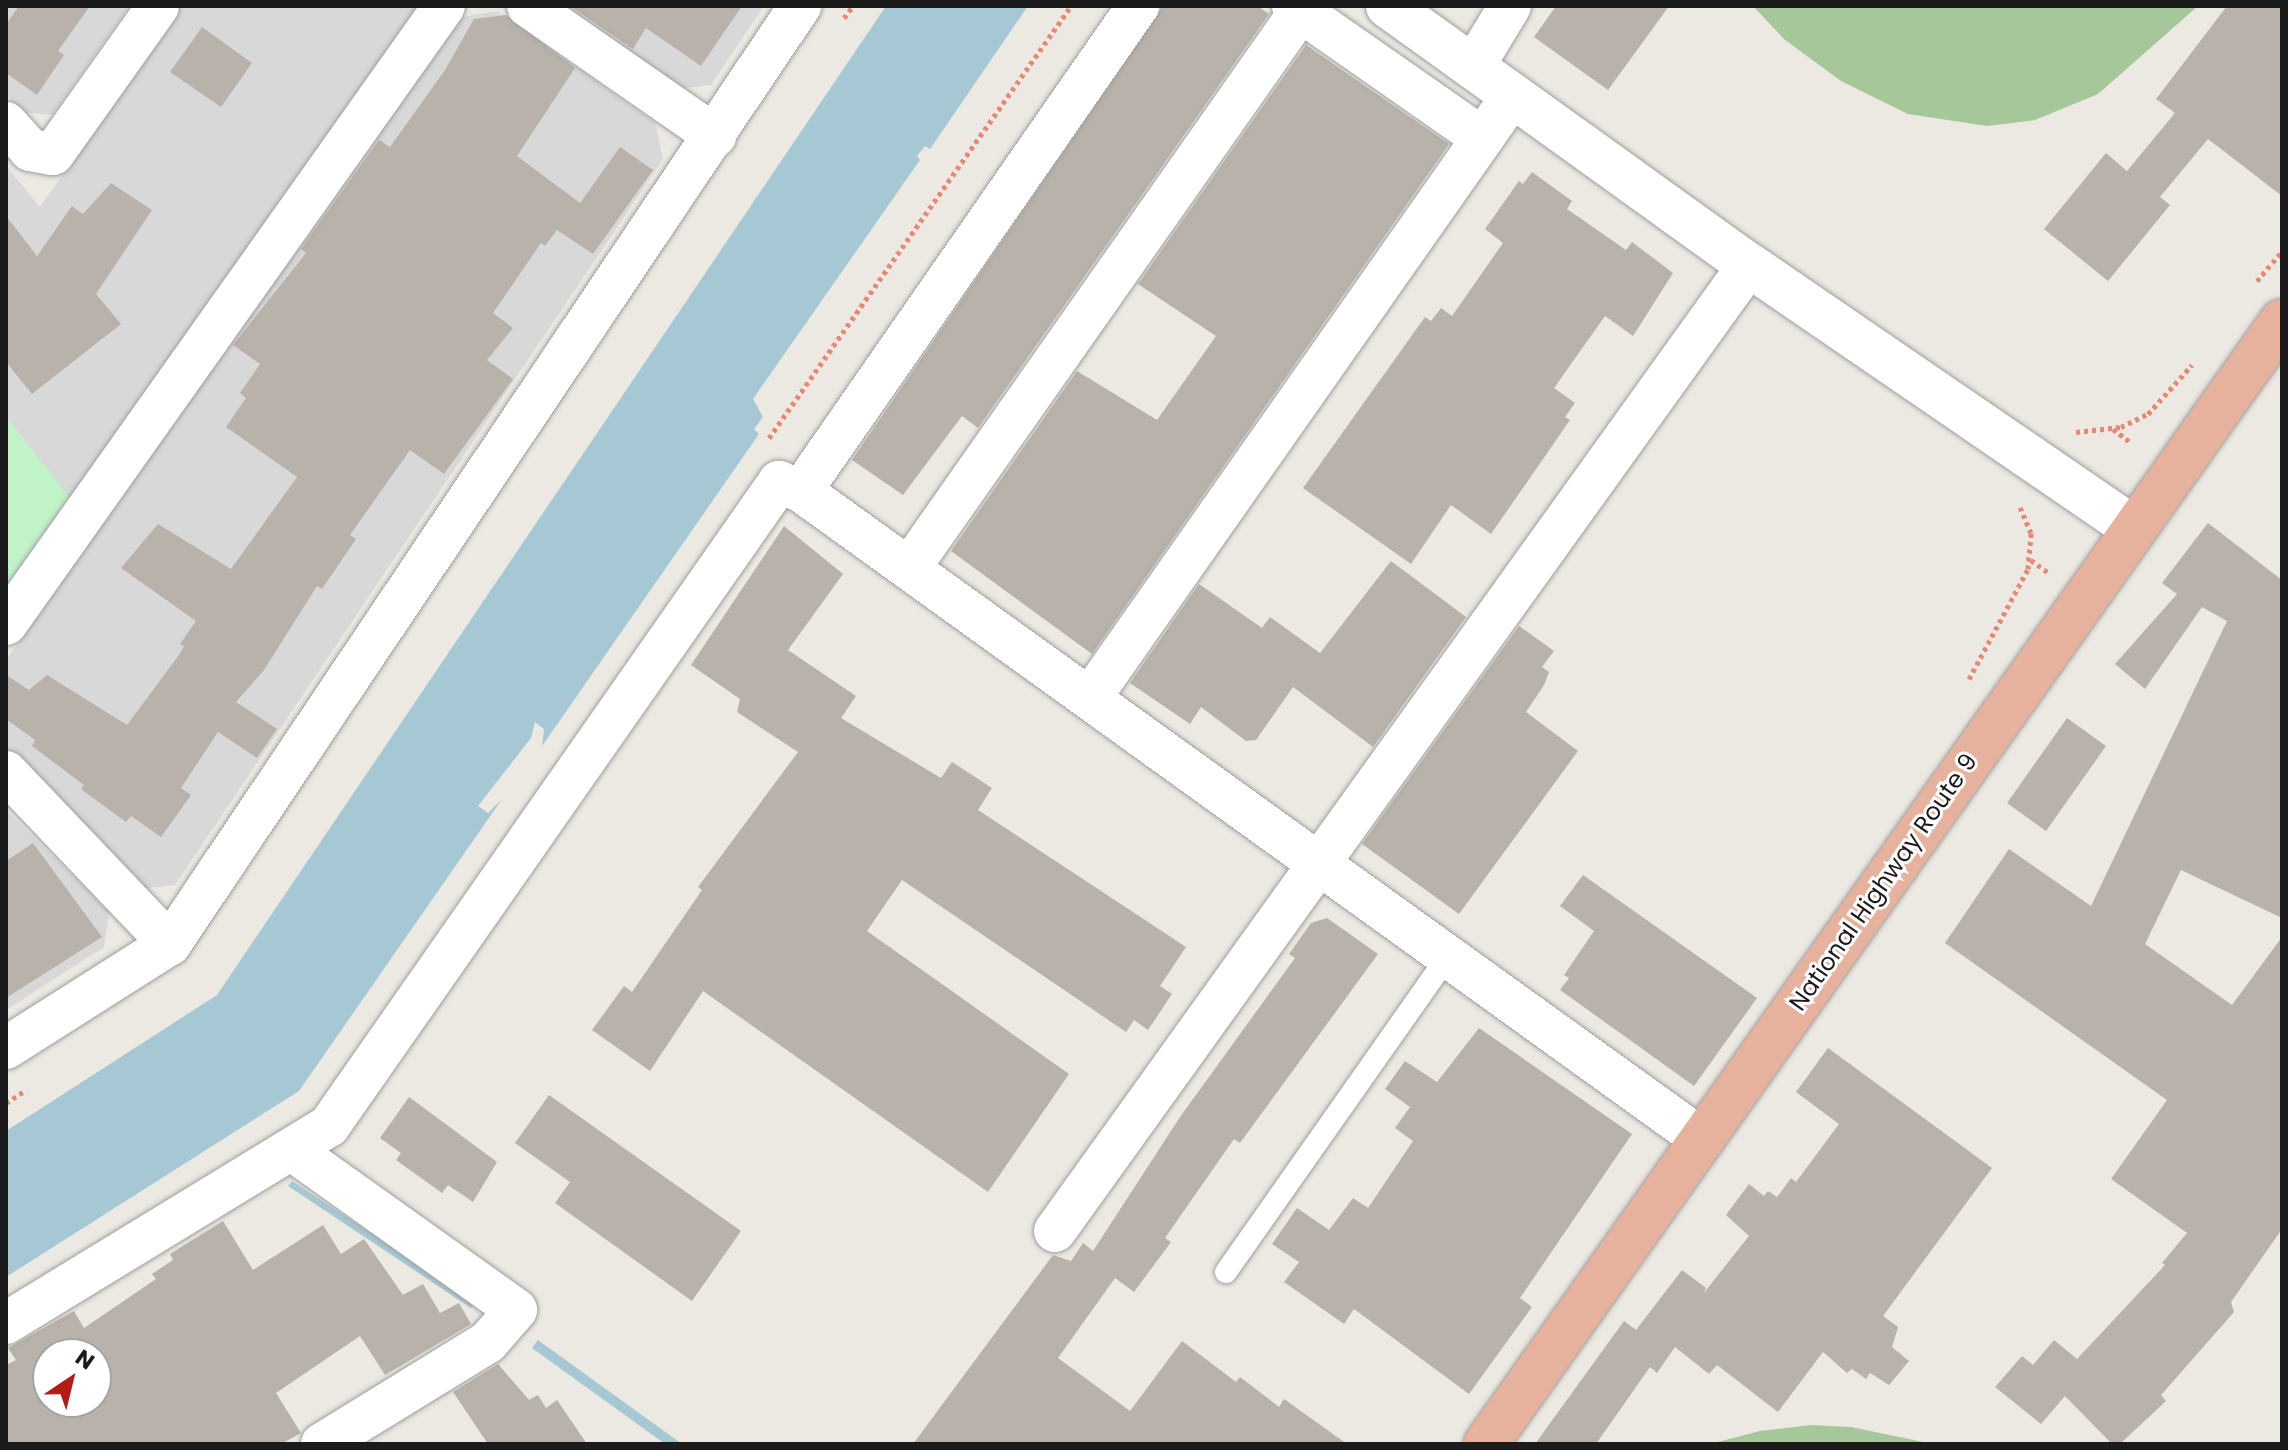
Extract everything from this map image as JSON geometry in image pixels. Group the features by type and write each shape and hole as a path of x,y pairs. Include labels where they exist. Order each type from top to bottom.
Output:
{"highway":[{"name":"National Highway Route 9","path":"1486,1444 2132,527 2282,321"}],"street":[{"path":"6,123 30,150 53,154 158,6"},
{"path":"6,624 444,6"},
{"path":"528,6 715,136"},
{"path":"6,1048 170,944 800,6"},
{"path":"801,491 1138,6"},
{"path":"1388,6 1749,265 2132,527"},
{"path":"1473,67 1510,6"},
{"path":"910,567 1299,8 1482,138"},
{"path":"1090,698 1513,95"},
{"path":"1055,1231 1749,265"},
{"path":"6,1323 329,1126 779,482 801,491 910,567 1703,1140"},
{"path":"6,772 170,944"},
{"path":"292,1150 516,1310 488,1342 322,1444"}],"lane":[{"path":"1226,1272 1447,957"}],"path":[{"path":"764,446 1071,6"},
{"path":"2247,294 2282,251"},
{"path":"2063,430 2112,429 2148,414 2194,362"},
{"path":"2112,429 2130,442"},
{"path":"1964,687 2012,607 2031,560 2031,533 2013,496"},
{"path":"2031,560 2049,573"}],"shaded area":[{"path":"6,6 129,6 52,115 20,112 6,94"},
{"path":"182,6 420,6 6,595 6,166 40,207"},
{"path":"557,6 764,6 711,85 677,89"},
{"path":"497,11 655,123 663,159 175,885 139,889 6,755 6,660 463,17"},
{"path":"6,810 109,912 104,947 6,1010"}],"green space":[{"path":"1753,6 2198,6 2098,94 2035,120 1987,126 1908,114 1841,81 1784,39"},
{"path":"6,417 71,499 6,590"},
{"path":"1811,1425 1851,1427 1933,1444 1710,1444 1760,1431"}],"water":[{"path":"886,6 1028,6 930,149 925,146 917,156 920,160 753,399 763,417 754,429 759,434 542,746 544,729 535,722 531,738 478,806 488,813 502,799 299,1091 6,1277 6,1131 217,995"},
{"path":"292,1181 475,1302 471,1308 288,1186"},
{"path":"538,1340 682,1444 665,1444 532,1348"}],"building":[{"path":"19,6 90,6 58,51 64,55 37,95 6,73 6,24"},
{"path":"570,6 742,6 701,66 646,28 633,49"},
{"path":"1163,6 1258,6 1269,14 978,428 962,416 903,495 852,460"},
{"path":"1556,6 1669,6 1608,90 1534,37"},
{"path":"2227,6 2282,6 2282,196 2208,139 2160,197 2170,205 2108,281 2044,229 2106,153 2127,171 2175,113 2156,99"},
{"path":"506,15 575,68 517,156 580,203 620,147 653,170 593,254 557,230 545,246 541,243 493,313 513,328 487,360 513,379 444,474 410,450 350,535 356,539 322,589 317,586 264,670 236,702 277,729 257,758 218,732 181,788 191,795 161,837 131,816 126,822 81,789 84,785 32,746 35,740 6,719 6,675 29,690 47,675 127,725 179,655 184,646 180,644 196,621 121,568 158,524 231,569 297,477 226,427 246,398 240,393 260,364 233,345 306,253 301,249 379,140 390,147 445,70 474,19"},
{"path":"202,27 252,63 221,107 170,72"},
{"path":"1306,45 1449,144 1092,654 951,551 1077,371 1157,420 1216,336 1138,284"},
{"path":"1532,172 1572,201 1567,209 1626,250 1632,242 1673,273 1633,336 1605,316 1554,388 1575,403 1565,417 1570,420 1491,534 1451,505 1411,564 1303,488 1425,317 1431,321 1441,308 1452,316 1503,243 1485,229 1519,181 1523,184"},
{"path":"111,183 152,210 96,294 121,324 32,394 6,362 6,216 37,256 72,206 83,214"},
{"path":"2208,523 2282,580 2282,918 2181,870 2145,944 2232,1005 2282,937 2282,1229 2231,1302 2234,1312 2161,1395 2166,1401 2120,1444 2112,1444 2065,1396 2041,1424 1995,1387 2022,1356 2033,1365 2054,1340 2077,1359 2165,1265 2162,1263 2187,1233 2111,1179 2167,1100 1945,943 2009,849 2091,906 2227,621 2202,607 2145,689 2115,664 2177,594 2162,583"},
{"path":"784,526 843,574 788,650 856,696 841,718 941,778 952,762 992,788 978,810 1186,947 1160,986 1172,994 1148,1030 1134,1020 1126,1032 902,880 867,931 1069,1074 988,1192 703,991 650,1071 592,1030 624,986 632,992 702,890 698,887 798,752 737,712 740,699 691,665"},
{"path":"1391,561 1466,617 1373,747 1293,687 1256,740 1246,741 1201,707 1190,724 1130,683 1199,584 1262,628 1270,617 1320,653"},
{"path":"1519,626 1554,651 1542,667 1549,672 1544,685 1526,712 1578,751 1459,914 1362,844"},
{"path":"2067,718 2106,746 2046,831 2007,803"},
{"path":"33,843 102,937 6,998 6,861"},
{"path":"1583,875 1757,998 1694,1086 1560,990 1569,978 1564,975 1594,931 1560,906"},
{"path":"1327,918 1378,954 1240,1143 1234,1139 1165,1238 1171,1242 1134,1292 1115,1278 1058,1358 1130,1411 1182,1341 1236,1382 1240,1377 1279,1407 1284,1399 1347,1444 913,1444 1053,1255 1071,1261 1083,1243 1093,1251 1180,1117 1295,958 1289,954 1311,923"},
{"path":"1479,1028 1632,1134 1520,1298 1532,1307 1469,1394 1354,1309 1344,1324 1284,1282 1299,1262 1272,1244 1297,1208 1329,1230 1353,1198 1368,1208 1413,1141 1395,1128 1410,1107 1385,1089 1405,1061 1437,1082"},
{"path":"1828,1048 1992,1168 1883,1316 1898,1327 1892,1347 1909,1361 1889,1385 1870,1373 1866,1379 1852,1369 1847,1373 1823,1352 1778,1412 1717,1365 1709,1374 1675,1347 1657,1373 1650,1367 1596,1444 1535,1444 1624,1321 1636,1330 1682,1270 1706,1288 1703,1294 1749,1236 1726,1215 1749,1184 1764,1196 1768,1191 1777,1197 1791,1178 1796,1182 1839,1124 1796,1092"},
{"path":"549,1095 741,1231 692,1301 555,1203 570,1182 515,1143"},
{"path":"409,1097 497,1162 473,1202 448,1185 442,1193 396,1160 401,1153 380,1138"},
{"path":"223,1221 253,1270 323,1225 341,1254 364,1239 403,1295 423,1284 440,1313 459,1303 471,1324 385,1375 360,1336 276,1393 301,1433 281,1444 6,1444 6,1365 16,1360 8,1348 74,1311 84,1328 156,1279 152,1274 173,1260 170,1254"},
{"path":"498,1364 529,1400 538,1395 546,1408 557,1400 587,1444 488,1444 453,1392"}]}
